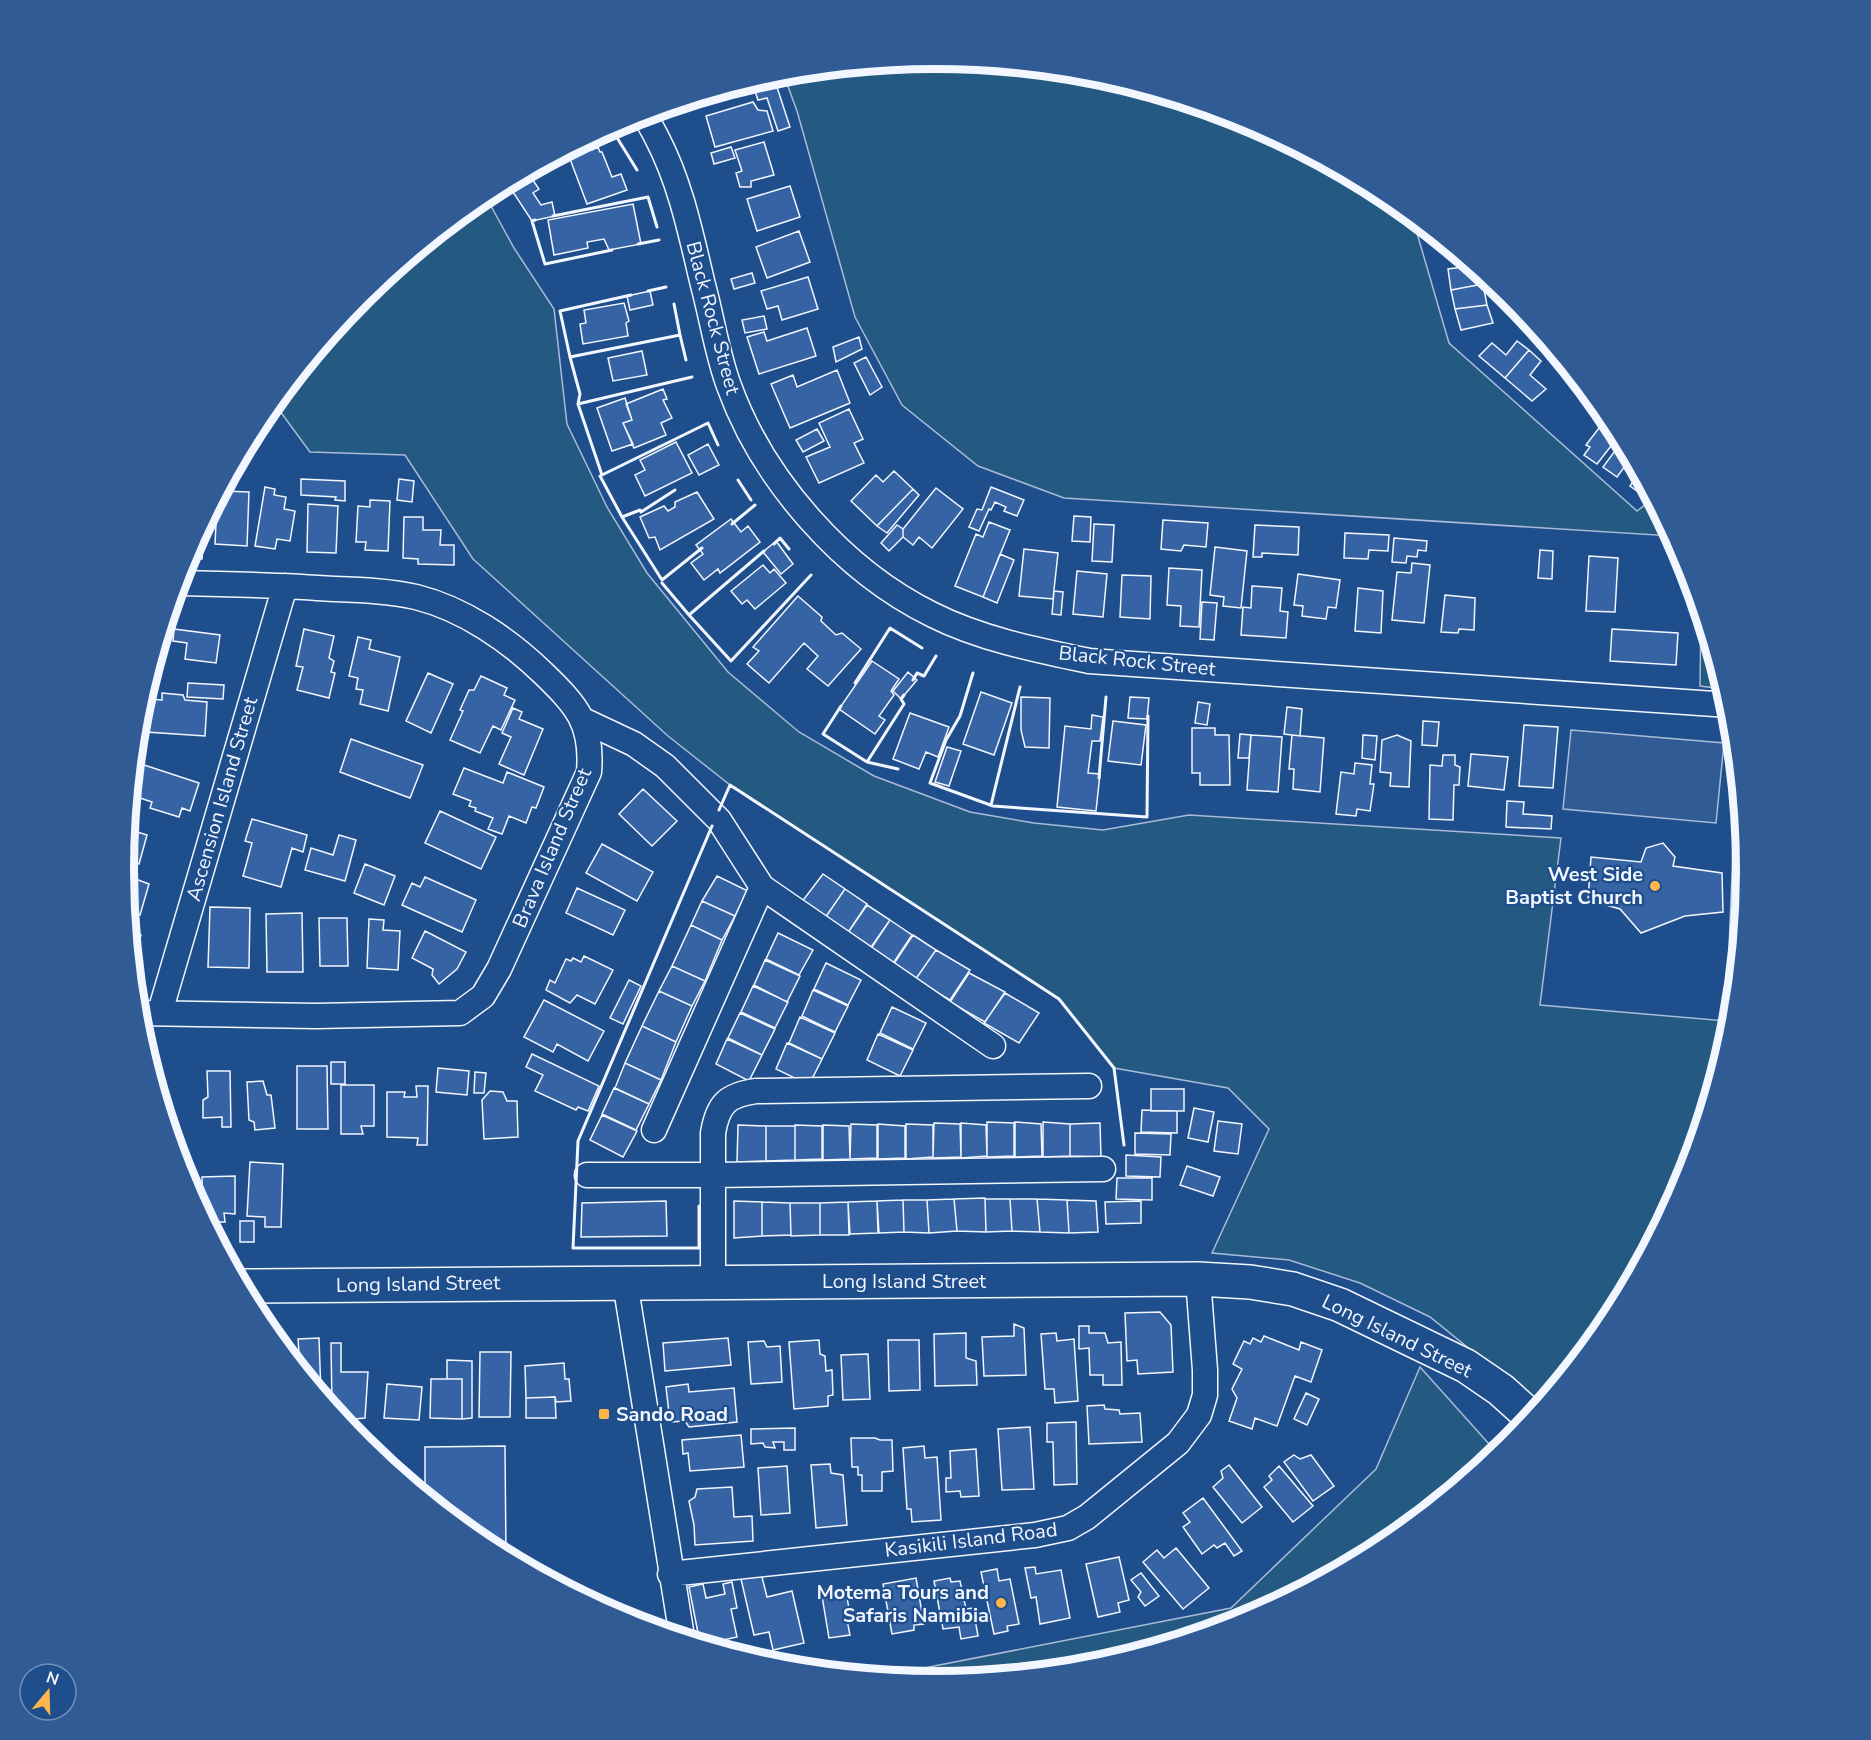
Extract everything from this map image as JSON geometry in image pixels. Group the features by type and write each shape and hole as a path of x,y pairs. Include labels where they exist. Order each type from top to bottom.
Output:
{"street":[{"name":"Black Rock Street","path":"648,123 667,157 683,203 728,385 750,434 789,494 830,541 884,586 933,615 990,637 1089,661 1719,704"},
{"name":"Brava Island Street","path":"149,1013 316,1016 460,1013 483,996 499,969 589,772 591,750 583,720 566,695 492,631 453,610 416,597 361,590 285,585 188,583"},
{"name":"Ascension Island Street","path":"149,1013 285,585"},
{"path":"583,720 634,744 665,766 719,820 762,887 993,1046"},
{"path":"654,1131 762,887"},
{"path":"713,1282 713,1134 716,1117 725,1101 739,1093 1089,1086"},
{"path":"587,1175 1103,1169"},
{"name":"Long Island Street","path":"252,1286 1198,1279 1250,1281 1293,1289 1340,1305 1466,1366 1501,1390 1525,1412"},
{"name":"Kasikili Island Road","path":"670,1574 1035,1535 1068,1528 1087,1517 1178,1443 1199,1415 1205,1395 1205,1370 1198,1279"},
{"path":"625,1282 680,1629"}],"shaded area":[{"path":"936,69 988,71 1092,84 1143,96 1242,130 1290,152 1336,176 1381,204 1416,230 1449,343 1637,511 1647,503 1663,535 1064,498 978,466 902,405 855,317 797,111 787,83 883,71"},
{"path":"490,204 514,248 554,309 567,424 607,507 647,573 728,672 799,732 874,776 970,812 1034,823 1103,830 1189,815 1561,838 1540,1005 1722,1021 1709,1077 1676,1177 1654,1224 1602,1315 1571,1358 1535,1402 1430,1317 1360,1283 1289,1260 1212,1253 1269,1129 1228,1088 1114,1068 1059,999 730,785 668,736 473,559 405,455 310,452 279,410 300,382 333,342 407,268"},
{"path":"1701,635 1715,688 1700,686"},
{"path":"1571,730 1724,743 1716,823 1563,809"},
{"path":"1733,850 1736,850 1735,922 1727,991"},
{"path":"1420,1367 1491,1446 1464,1472 1381,1536 1336,1564 1242,1610 1143,1644 1092,1656 988,1669 913,1670 1231,1608 1376,1469"}],"building":[{"path":"776,85 790,127 778,131 767,98 758,100 755,90"},
{"path":"753,102 758,110 767,111 773,131 715,147 706,116"},
{"path":"764,142 774,175 751,181 751,187 740,187 736,173 742,171 735,150"},
{"path":"591,147 592,150 598,147 612,177 621,174 627,190 587,204 570,158"},
{"path":"731,147 735,158 714,164 711,153"},
{"path":"532,178 539,189 533,193 541,205 552,202 555,216 532,221 512,190"},
{"path":"790,186 800,217 757,231 747,199"},
{"path":"633,204 641,244 609,250 604,239 587,242 588,248 554,255 548,220"},
{"path":"799,231 810,262 767,278 756,247"},
{"path":"1463,267 1481,284 1451,290 1448,269"},
{"path":"752,273 755,283 734,289 731,279"},
{"path":"808,277 818,309 782,320 778,306 767,309 761,291"},
{"path":"1481,284 1487,305 1455,309 1451,290"},
{"path":"650,291 653,305 630,310 627,296"},
{"path":"624,303 629,321 626,323 628,336 583,344 580,324 586,323 584,310"},
{"path":"1487,305 1493,323 1461,330 1455,309"},
{"path":"764,316 767,329 745,333 742,320"},
{"path":"807,328 816,356 759,374 747,337 764,332 767,341"},
{"path":"859,337 862,349 836,362 833,347"},
{"path":"1517,341 1529,350 1505,378 1479,356 1492,343 1506,355"},
{"path":"1529,350 1541,361 1530,375 1546,389 1532,401 1505,378"},
{"path":"642,351 647,375 613,381 608,358"},
{"path":"866,357 882,387 870,395 854,363"},
{"path":"837,370 850,403 790,428 771,384 793,375 797,387"},
{"path":"663,389 667,399 663,400 672,418 661,423 666,435 634,448 623,423 632,420 626,404"},
{"path":"625,398 632,420 623,423 633,444 612,451 597,408"},
{"path":"849,409 863,439 854,443 864,463 819,483 806,457 830,447 819,423"},
{"path":"1602,424 1613,443 1597,464 1584,455 1590,447 1586,445"},
{"path":"817,429 824,441 803,452 796,440"},
{"path":"676,442 692,473 645,496 635,475 645,470 640,460"},
{"path":"708,444 719,465 699,475 688,455"},
{"path":"1616,449 1626,465 1617,477 1603,467"},
{"path":"894,471 913,489 877,526 851,501 876,475 883,482"},
{"path":"301,479 345,481 345,501 335,500 336,497 301,495"},
{"path":"399,479 414,481 412,502 397,500"},
{"path":"1634,480 1641,492 1640,493 1630,486"},
{"path":"265,487 275,489 274,495 286,497 284,509 295,511 290,541 277,539 275,549 255,546"},
{"path":"991,487 1024,500 1017,516 1004,511 1006,507 995,502 991,510 989,509 979,531 969,527 977,509 982,510"},
{"path":"936,488 963,509 932,548 919,537 913,545 903,537 903,529"},
{"path":"913,489 919,495 887,533 877,526"},
{"path":"230,491 249,492 247,546 215,544 216,518"},
{"path":"697,492 714,519 660,550 655,537 649,538 640,517 664,506 668,511 675,507 675,502"},
{"path":"370,500 390,501 388,551 365,550 366,542 356,542 358,506 370,507"},
{"path":"308,504 338,506 336,553 307,552"},
{"path":"1074,516 1091,517 1090,542 1072,541"},
{"path":"404,517 423,517 423,530 441,530 440,545 454,545 454,565 418,564 418,559 403,558"},
{"path":"731,519 741,532 748,526 760,542 720,573 718,569 704,580 691,563 703,554 696,545"},
{"path":"1163,520 1208,523 1206,547 1184,545 1181,551 1161,549"},
{"path":"989,522 1010,530 983,597 955,586 976,534 983,537"},
{"path":"1094,524 1114,525 1112,562 1092,561"},
{"path":"897,525 903,529 903,537 889,551 881,543"},
{"path":"1255,525 1299,527 1298,555 1262,553 1262,557 1253,557"},
{"path":"1345,533 1389,535 1388,551 1369,550 1368,559 1344,558"},
{"path":"1394,538 1427,541 1426,551 1418,550 1417,557 1407,556 1406,563 1392,562"},
{"path":"776,541 793,564 781,574 763,552"},
{"path":"203,546 202,559 197,559"},
{"path":"1215,547 1247,551 1241,608 1223,606 1224,597 1210,595"},
{"path":"1024,549 1058,553 1053,599 1019,596"},
{"path":"1540,550 1553,551 1552,579 1538,578"},
{"path":"1000,554 1014,560 997,603 983,597"},
{"path":"1589,556 1618,558 1615,612 1586,611"},
{"path":"1412,563 1430,565 1424,623 1392,620 1397,572 1411,573"},
{"path":"763,565 770,573 774,569 786,583 755,609 747,600 742,604 731,591"},
{"path":"1169,568 1202,570 1199,627 1180,626 1181,606 1167,605"},
{"path":"1077,571 1107,574 1103,617 1073,614"},
{"path":"1298,574 1340,580 1336,608 1328,607 1326,619 1302,616 1303,606 1294,605"},
{"path":"1122,575 1151,576 1150,619 1120,617"},
{"path":"1252,586 1282,588 1280,611 1288,612 1286,638 1241,635 1243,607 1251,608"},
{"path":"1358,588 1383,591 1381,633 1355,631"},
{"path":"1054,591 1063,592 1061,615 1052,614"},
{"path":"1445,595 1475,598 1474,630 1459,629 1458,633 1441,632"},
{"path":"798,596 822,617 821,621 836,635 842,633 861,649 828,686 807,669 818,656 804,643 769,683 747,664 759,651 753,647"},
{"path":"1202,602 1217,603 1214,640 1200,639"},
{"path":"174,629 220,635 216,663 185,659 187,643 173,641"},
{"path":"304,629 334,636 329,658 334,661 331,672 335,673 329,698 297,690 303,667 296,666"},
{"path":"1612,629 1678,633 1676,665 1610,661"},
{"path":"358,637 371,640 369,649 400,657 388,711 360,704 363,690 356,689 358,678 349,676"},
{"path":"872,661 899,679 891,691 894,695 879,716 885,720 875,734 839,709"},
{"path":"908,672 917,680 901,699 893,691"},
{"path":"428,673 453,684 431,733 406,721"},
{"path":"481,676 507,688 504,695 515,700 501,730 493,726 480,753 450,740 463,711 460,710 469,690 474,690"},
{"path":"188,683 224,685 223,699 187,697"},
{"path":"981,692 1012,703 994,755 963,744"},
{"path":"162,693 183,695 185,700 207,702 205,736 147,732 153,699 162,700"},
{"path":"1021,697 1050,698 1049,748 1025,747 1021,730"},
{"path":"1130,697 1149,698 1147,719 1128,718"},
{"path":"1198,702 1210,704 1207,725 1195,723"},
{"path":"1287,707 1302,709 1300,736 1284,734"},
{"path":"513,708 522,712 519,719 543,729 524,775 499,764 511,737 502,733"},
{"path":"910,713 949,727 938,757 926,752 919,769 893,759"},
{"path":"1092,715 1103,717 1100,741 1092,741 1088,773 1100,774 1096,811 1057,807 1065,726 1091,729"},
{"path":"1113,721 1146,725 1141,765 1108,761"},
{"path":"1423,721 1439,722 1437,746 1422,745"},
{"path":"1524,725 1558,727 1553,788 1519,786"},
{"path":"1192,728 1215,728 1215,735 1229,735 1230,785 1200,785 1200,773 1192,773"},
{"path":"1240,734 1251,735 1249,758 1238,758"},
{"path":"1251,735 1282,737 1278,792 1247,790"},
{"path":"1292,735 1324,738 1320,792 1293,789 1294,769 1289,769"},
{"path":"1363,735 1377,736 1375,760 1362,758"},
{"path":"1397,735 1411,741 1409,787 1390,786 1391,773 1380,772 1382,740"},
{"path":"351,739 423,765 410,798 340,772"},
{"path":"947,747 961,751 949,786 935,782"},
{"path":"1471,754 1508,757 1504,790 1468,786"},
{"path":"1443,755 1455,755 1455,765 1460,767 1459,785 1454,785 1453,820 1429,819 1430,765 1442,766"},
{"path":"1355,763 1372,765 1370,784 1374,784 1370,811 1357,809 1356,816 1336,814 1341,772 1354,774"},
{"path":"141,764 199,783 190,811 182,808 179,817 150,808 152,802 138,797"},
{"path":"464,768 503,783 507,772 544,787 536,808 532,807 526,823 509,816 502,834 488,829 493,818 475,811 476,808 469,806 471,801 453,794"},
{"path":"643,789 677,821 652,846 619,814"},
{"path":"1507,801 1524,802 1523,814 1552,816 1551,829 1506,827"},
{"path":"440,811 496,837 481,869 425,843"},
{"path":"252,819 307,835 303,852 292,848 281,887 243,876 252,843 245,841"},
{"path":"135,831 147,835 139,864 134,863"},
{"path":"339,835 356,840 345,881 305,870 311,848 333,855"},
{"name":"West Side Baptist Church","path":"1663,843 1675,857 1673,866 1722,873 1723,912 1685,916 1641,933 1620,909 1588,900 1591,857 1641,862 1646,848"},
{"path":"602,844 653,872 637,901 586,873"},
{"path":"365,864 395,876 384,905 354,893"},
{"path":"823,874 845,889 825,918 801,903"},
{"path":"717,876 748,891 735,916 702,901"},
{"path":"425,877 476,900 462,932 402,905 412,883 420,887"},
{"path":"134,878 149,884 140,915 136,914"},
{"path":"577,888 625,910 613,935 566,913"},
{"path":"845,889 867,904 847,934 825,918"},
{"path":"702,901 735,916 722,940 691,925"},
{"path":"867,905 890,920 869,950 847,934"},
{"path":"210,907 250,908 249,968 208,967"},
{"path":"302,913 303,972 267,972 266,914"},
{"path":"319,918 347,918 348,966 320,966"},
{"path":"369,919 384,920 383,930 400,931 398,970 367,968"},
{"path":"890,920 912,935 892,965 870,950"},
{"path":"691,925 722,940 705,981 672,966"},
{"path":"425,931 466,952 457,969 439,984 432,975 433,969 412,958"},
{"path":"137,932 141,935 138,945"},
{"path":"778,933 813,950 799,975 766,959"},
{"path":"913,935 936,950 915,980 893,965"},
{"path":"936,950 970,970 950,1000 915,980"},
{"path":"584,956 613,970 595,1004 577,995 570,1003 546,990 550,980 555,983 566,959 571,961 573,958 581,962"},
{"path":"765,960 800,976 787,1002 754,985"},
{"path":"826,963 861,980 848,1005 814,989"},
{"path":"672,966 705,981 692,1006 659,991"},
{"path":"969,973 1005,992 985,1022 950,1002"},
{"path":"629,980 641,986 623,1024 610,1018"},
{"path":"753,986 788,1002 775,1028 741,1012"},
{"path":"813,990 848,1006 835,1032 802,1016"},
{"path":"659,991 692,1006 676,1042 642,1026"},
{"path":"1005,993 1039,1013 1019,1043 984,1023"},
{"path":"544,1000 604,1031 588,1061 557,1044 553,1052 524,1037"},
{"path":"892,1007 926,1023 913,1049 880,1033"},
{"path":"740,1013 775,1029 762,1055 728,1038"},
{"path":"800,1017 835,1033 822,1059 789,1043"},
{"path":"642,1026 676,1042 661,1080 625,1063"},
{"path":"878,1034 913,1050 900,1076 867,1060"},
{"path":"727,1039 762,1055 749,1081 716,1064"},
{"path":"787,1043 822,1059 809,1085 776,1069"},
{"path":"532,1054 599,1086 588,1111 578,1107 576,1110 535,1091 543,1075 526,1067"},
{"path":"331,1062 345,1062 345,1084 331,1084"},
{"path":"625,1063 661,1080 649,1104 615,1088"},
{"path":"297,1066 327,1066 328,1129 297,1129"},
{"path":"438,1068 469,1071 467,1095 436,1092"},
{"path":"207,1071 230,1071 231,1127 222,1127 222,1117 203,1118 203,1100 208,1097"},
{"path":"475,1072 486,1073 484,1093 474,1093"},
{"path":"263,1081 267,1095 271,1095 275,1128 255,1130 254,1122 249,1120 247,1082"},
{"path":"341,1085 374,1085 374,1126 361,1126 363,1134 341,1134"},
{"path":"416,1086 428,1086 427,1145 417,1145 418,1138 387,1137 387,1092 405,1092 404,1097 417,1097"},
{"path":"614,1088 649,1104 636,1130 602,1114"},
{"path":"1151,1089 1184,1089 1184,1111 1151,1111"},
{"path":"490,1091 503,1092 507,1101 517,1101 518,1137 484,1139 482,1100"},
{"path":"1194,1108 1214,1112 1208,1142 1188,1138"},
{"path":"1142,1110 1177,1111 1177,1133 1141,1132"},
{"path":"602,1115 637,1131 623,1157 590,1140"},
{"path":"1218,1121 1242,1124 1238,1154 1214,1151"},
{"path":"987,1122 1014,1123 1014,1156 987,1157"},
{"path":"1015,1122 1041,1124 1042,1156 1015,1157"},
{"path":"1043,1122 1070,1124 1070,1156 1043,1157"},
{"path":"934,1123 960,1124 961,1157 933,1158"},
{"path":"961,1123 986,1125 987,1156 961,1158"},
{"path":"1100,1123 1101,1157 1070,1156 1070,1124"},
{"path":"851,1124 877,1125 877,1158 850,1159"},
{"path":"878,1124 905,1126 905,1158 878,1159"},
{"path":"906,1124 933,1125 933,1157 906,1159"},
{"path":"738,1125 766,1126 766,1161 737,1162"},
{"path":"795,1125 822,1126 822,1159 795,1160"},
{"path":"823,1125 849,1126 850,1159 823,1160"},
{"path":"766,1126 795,1126 795,1160 766,1161"},
{"path":"1135,1133 1171,1134 1170,1155 1135,1154"},
{"path":"1126,1155 1161,1157 1160,1177 1126,1176"},
{"path":"250,1162 283,1164 281,1227 265,1227 265,1217 247,1216"},
{"path":"1187,1166 1220,1177 1213,1196 1180,1185"},
{"path":"235,1176 235,1214 224,1213 225,1222 216,1222 202,1193 202,1177"},
{"path":"1117,1178 1152,1178 1152,1200 1116,1199"},
{"path":"985,1198 986,1232 957,1231 954,1199"},
{"path":"954,1199 957,1231 929,1233 927,1200"},
{"path":"985,1199 1010,1199 1012,1231 986,1232"},
{"path":"1010,1199 1037,1199 1040,1232 1012,1231"},
{"path":"1037,1199 1067,1200 1069,1233 1040,1232"},
{"path":"903,1200 904,1232 879,1233 877,1201"},
{"path":"903,1200 927,1200 929,1233 904,1232"},
{"path":"1067,1200 1096,1201 1098,1232 1069,1233"},
{"path":"666,1201 667,1236 581,1237 582,1203"},
{"path":"734,1201 762,1202 762,1236 734,1238"},
{"path":"877,1201 878,1233 850,1234 848,1202"},
{"path":"1141,1201 1141,1223 1106,1224 1105,1202"},
{"path":"762,1202 790,1203 791,1235 762,1236"},
{"path":"848,1202 849,1235 820,1235 820,1203"},
{"path":"790,1203 820,1203 820,1235 791,1236"},
{"path":"240,1221 254,1221 254,1242 240,1242"},
{"path":"1160,1312 1171,1325 1173,1372 1138,1374 1137,1360 1127,1361 1125,1313"},
{"path":"1014,1324 1024,1328 1026,1375 984,1376 982,1337 1014,1336"},
{"path":"1079,1326 1089,1326 1089,1333 1105,1333 1108,1343 1121,1342 1122,1385 1103,1385 1103,1375 1090,1375 1089,1348 1079,1349"},
{"path":"966,1333 966,1358 976,1361 977,1385 935,1386 934,1334"},
{"path":"1056,1333 1057,1341 1074,1339 1078,1401 1055,1403 1054,1389 1045,1389 1041,1334"},
{"path":"1264,1336 1299,1350 1301,1342 1322,1350 1311,1382 1295,1376 1277,1426 1255,1418 1252,1429 1229,1421 1237,1398 1232,1389 1242,1369 1233,1364 1244,1341 1250,1344 1253,1338 1261,1342"},
{"path":"319,1338 321,1383 299,1357 298,1339"},
{"path":"728,1338 731,1365 665,1371 663,1343"},
{"path":"819,1340 820,1354 825,1356 826,1371 832,1370 833,1395 828,1396 828,1406 794,1409 789,1342"},
{"path":"888,1340 919,1340 920,1390 889,1391"},
{"path":"764,1341 767,1347 780,1346 782,1382 751,1384 748,1342"},
{"path":"331,1343 341,1343 341,1372 368,1372 365,1418 353,1419 332,1397"},
{"path":"480,1352 511,1352 510,1417 479,1417"},
{"path":"868,1354 870,1399 843,1400 841,1355"},
{"path":"447,1360 472,1361 472,1418 462,1419 462,1379 447,1379"},
{"path":"564,1363 565,1379 569,1379 571,1401 556,1402 555,1397 526,1398 525,1366"},
{"path":"431,1379 462,1379 462,1419 430,1418"},
{"path":"387,1384 422,1387 419,1420 384,1418"},
{"path":"688,1384 689,1392 734,1388 737,1422 689,1427 685,1421 670,1422 666,1387"},
{"path":"1306,1393 1319,1399 1307,1425 1294,1419"},
{"path":"555,1397 556,1418 526,1418 526,1398"},
{"path":"1104,1405 1105,1409 1119,1410 1120,1414 1140,1413 1142,1442 1089,1444 1087,1406"},
{"path":"1076,1422 1077,1484 1054,1485 1053,1442 1047,1442 1047,1423"},
{"path":"1030,1427 1034,1489 1002,1490 998,1429"},
{"path":"795,1428 795,1450 784,1450 784,1442 773,1442 775,1448 765,1447 763,1443 751,1444 751,1429"},
{"path":"741,1435 744,1467 690,1471 688,1453 683,1454 682,1440"},
{"path":"851,1438 892,1440 893,1471 882,1472 882,1491 862,1491 862,1475 858,1475 858,1467 852,1467"},
{"path":"505,1446 506,1546 425,1486 425,1447"},
{"path":"924,1446 925,1458 937,1457 941,1520 912,1522 911,1509 907,1509 903,1448"},
{"path":"976,1449 979,1496 961,1497 960,1491 946,1492 946,1478 951,1478 950,1451"},
{"path":"1294,1455 1300,1459 1311,1455 1334,1486 1313,1501 1284,1462"},
{"path":"830,1464 831,1473 843,1475 847,1525 816,1528 811,1465"},
{"path":"1229,1465 1262,1507 1242,1523 1213,1487 1223,1478 1221,1471"},
{"path":"787,1466 790,1513 761,1515 758,1468"},
{"path":"1279,1466 1313,1506 1293,1522 1264,1487 1272,1480 1269,1476"},
{"path":"732,1487 734,1517 752,1516 753,1541 695,1545 689,1501 695,1497 697,1489"},
{"path":"1203,1498 1242,1551 1234,1556 1225,1543 1217,1548 1214,1545 1202,1554 1183,1527 1190,1522 1183,1513"},
{"path":"1176,1548 1209,1588 1183,1609 1143,1562 1157,1550 1164,1558"},
{"path":"1119,1557 1129,1600 1118,1603 1120,1612 1098,1617 1086,1564"},
{"path":"1035,1567 1036,1574 1061,1570 1070,1618 1040,1624 1036,1597 1031,1598 1025,1568"},
{"name":"Motema Tours and Safaris Namibia","path":"997,1569 999,1581 1010,1579 1019,1624 1007,1626 1008,1631 994,1634 981,1572"},
{"path":"761,1573 767,1597 792,1591 804,1643 773,1650 769,1632 754,1635 741,1579"},
{"path":"1141,1573 1159,1596 1145,1606 1138,1597 1141,1592 1131,1580"},
{"path":"916,1578 924,1624 914,1625 914,1630 892,1634 883,1584"},
{"path":"950,1578 951,1582 960,1581 966,1609 973,1608 978,1636 961,1639 959,1627 943,1629 934,1581"},
{"path":"732,1582 737,1608 731,1609 737,1637 719,1641 698,1635 689,1587 703,1584 706,1598 725,1594 723,1584"},
{"path":"828,1589 828,1594 846,1591 850,1615 847,1620 850,1635 829,1638 821,1590"}],"wall":[{"path":"616,136 637,170"},
{"path":"553,216 648,197 657,227"},
{"path":"535,220 532,221 545,264 612,250"},
{"path":"638,244 659,240"},
{"path":"648,291 666,287"},
{"path":"631,295 560,311 570,357 680,335 674,304"},
{"path":"680,335 686,360"},
{"path":"570,357 580,394 578,404 692,377"},
{"path":"578,404 602,475 708,423 718,445"},
{"path":"600,476 622,517 640,510 641,512 675,490"},
{"path":"738,480 751,500"},
{"path":"732,524 755,505"},
{"path":"622,517 662,580 702,548"},
{"path":"774,544 780,538 789,549"},
{"path":"662,583 689,615 764,551"},
{"path":"689,615 731,661 811,575"},
{"path":"855,683 890,628 922,648"},
{"path":"913,680 917,673 924,676 936,656"},
{"path":"973,673 960,716 946,740 930,783 993,806 1147,817 1148,716"},
{"path":"991,805 1020,687"},
{"path":"841,706 823,734 867,762 904,704 901,699 904,695"},
{"path":"1099,778 1106,697"},
{"path":"867,762 898,769"},
{"path":"719,810 730,785 1059,999 1114,1068 1124,1145"},
{"path":"699,1206 699,1248 573,1248 578,1141 712,826"}],"place":[{"name":"West Side Baptist Church","path":"1655,886"},
{"name":"Sando Road","path":"604,1414"},
{"name":"Motema Tours and Safaris Namibia","path":"1001,1603"}]}
